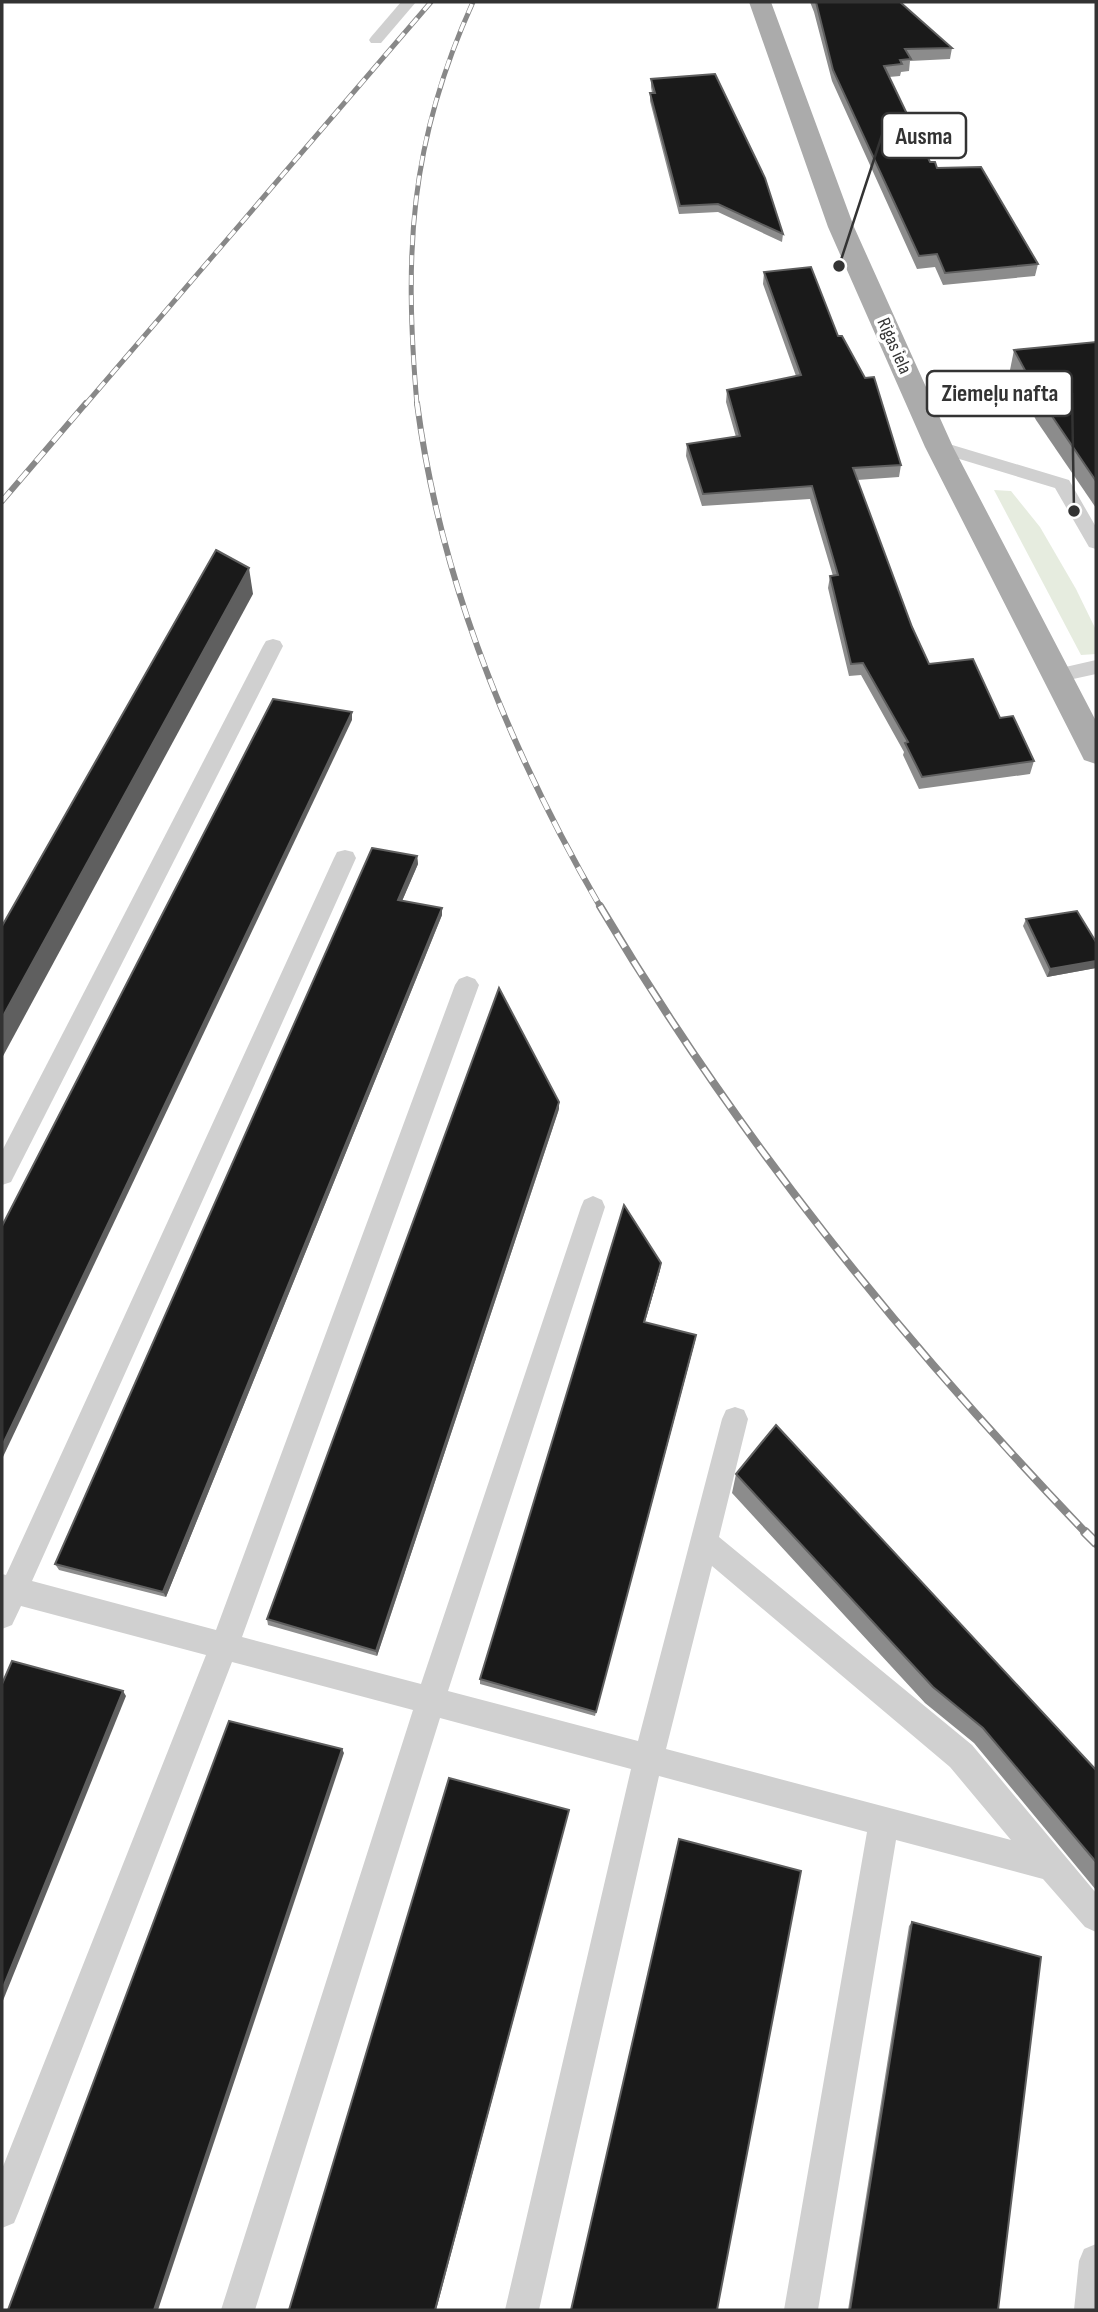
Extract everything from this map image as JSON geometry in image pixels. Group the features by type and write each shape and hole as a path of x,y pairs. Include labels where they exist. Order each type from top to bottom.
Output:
{"main road":[{"name":"Rīgas iela","path":"760,2 841,226 939,447 1055,676 1092,739"}],"lane":[{"path":"376,40 409,2"},
{"path":"939,447 1062,484 1096,543"},
{"path":"2,1175 273,646"},
{"path":"1055,676 1096,667"},
{"path":"345,858 5,1598 224,1647 1052,1866"},
{"path":"2,2211 224,1647 467,985"},
{"path":"238,2310 430,1702 593,1207"},
{"path":"522,2310 648,1761 734,1419"},
{"path":"703,1541 961,1756 1096,1916"},
{"path":"801,2310 884,1823"},
{"path":"1091,2310 1096,2261"}],"shaded area":[{"path":"994,490 1011,491 1040,527 1096,630 1096,654 1081,655"}],"building":[{"path":"816,2 900,2 952,48 905,49 911,59 900,60 902,64 884,66 930,162 935,162 937,168 981,167 1038,264 945,273 937,254 919,256 833,70"},
{"path":"715,74 765,178 783,234 718,204 680,206 650,93 655,93 651,79"},
{"path":"811,267 838,336 842,336 865,378 874,377 901,465 853,468 912,627 929,664 973,659 1000,718 1013,716 1034,761 922,777 905,743 908,742 863,663 851,664 830,576 838,575 812,486 703,494 687,444 740,436 727,390 801,375 764,272"},
{"path":"1096,342 1096,481 1041,400 1014,350"},
{"path":"216,550 249,568 2,1018 2,926"},
{"path":"273,699 352,712 2,1446 2,1226"},
{"path":"372,848 417,856 398,900 442,908 163,1592 55,1564"},
{"path":"1077,911 1096,942 1096,961 1050,969 1026,919"},
{"path":"499,988 559,1102 376,1651 267,1619"},
{"path":"624,1205 661,1263 644,1322 696,1335 596,1712 480,1679"},
{"path":"776,1425 1096,1770 1096,1862 983,1728 933,1687 736,1474"},
{"path":"12,1661 123,1691 2,1990 2,1684"},
{"path":"229,1721 342,1749 154,2310 8,2310"},
{"path":"449,1778 569,1810 435,2310 289,2310"},
{"path":"679,1839 801,1871 717,2310 571,2310"},
{"path":"912,1922 1041,1957 998,2310 850,2310"}],"railway":[{"path":"85,405 431,2"},
{"path":"417,405 411,298 416,199 435,103 473,2"},
{"path":"2,501 86,403"},
{"path":"417,403 443,535 484,664 538,789 601,908"},
{"path":"600,906 707,1074 825,1234 952,1387 1087,1534"},
{"path":"1087,1534 1096,1543"}],"place":[{"name":"Ausma","path":"839,266"},
{"name":"Ziemeļu nafta","path":"1074,511"}]}
